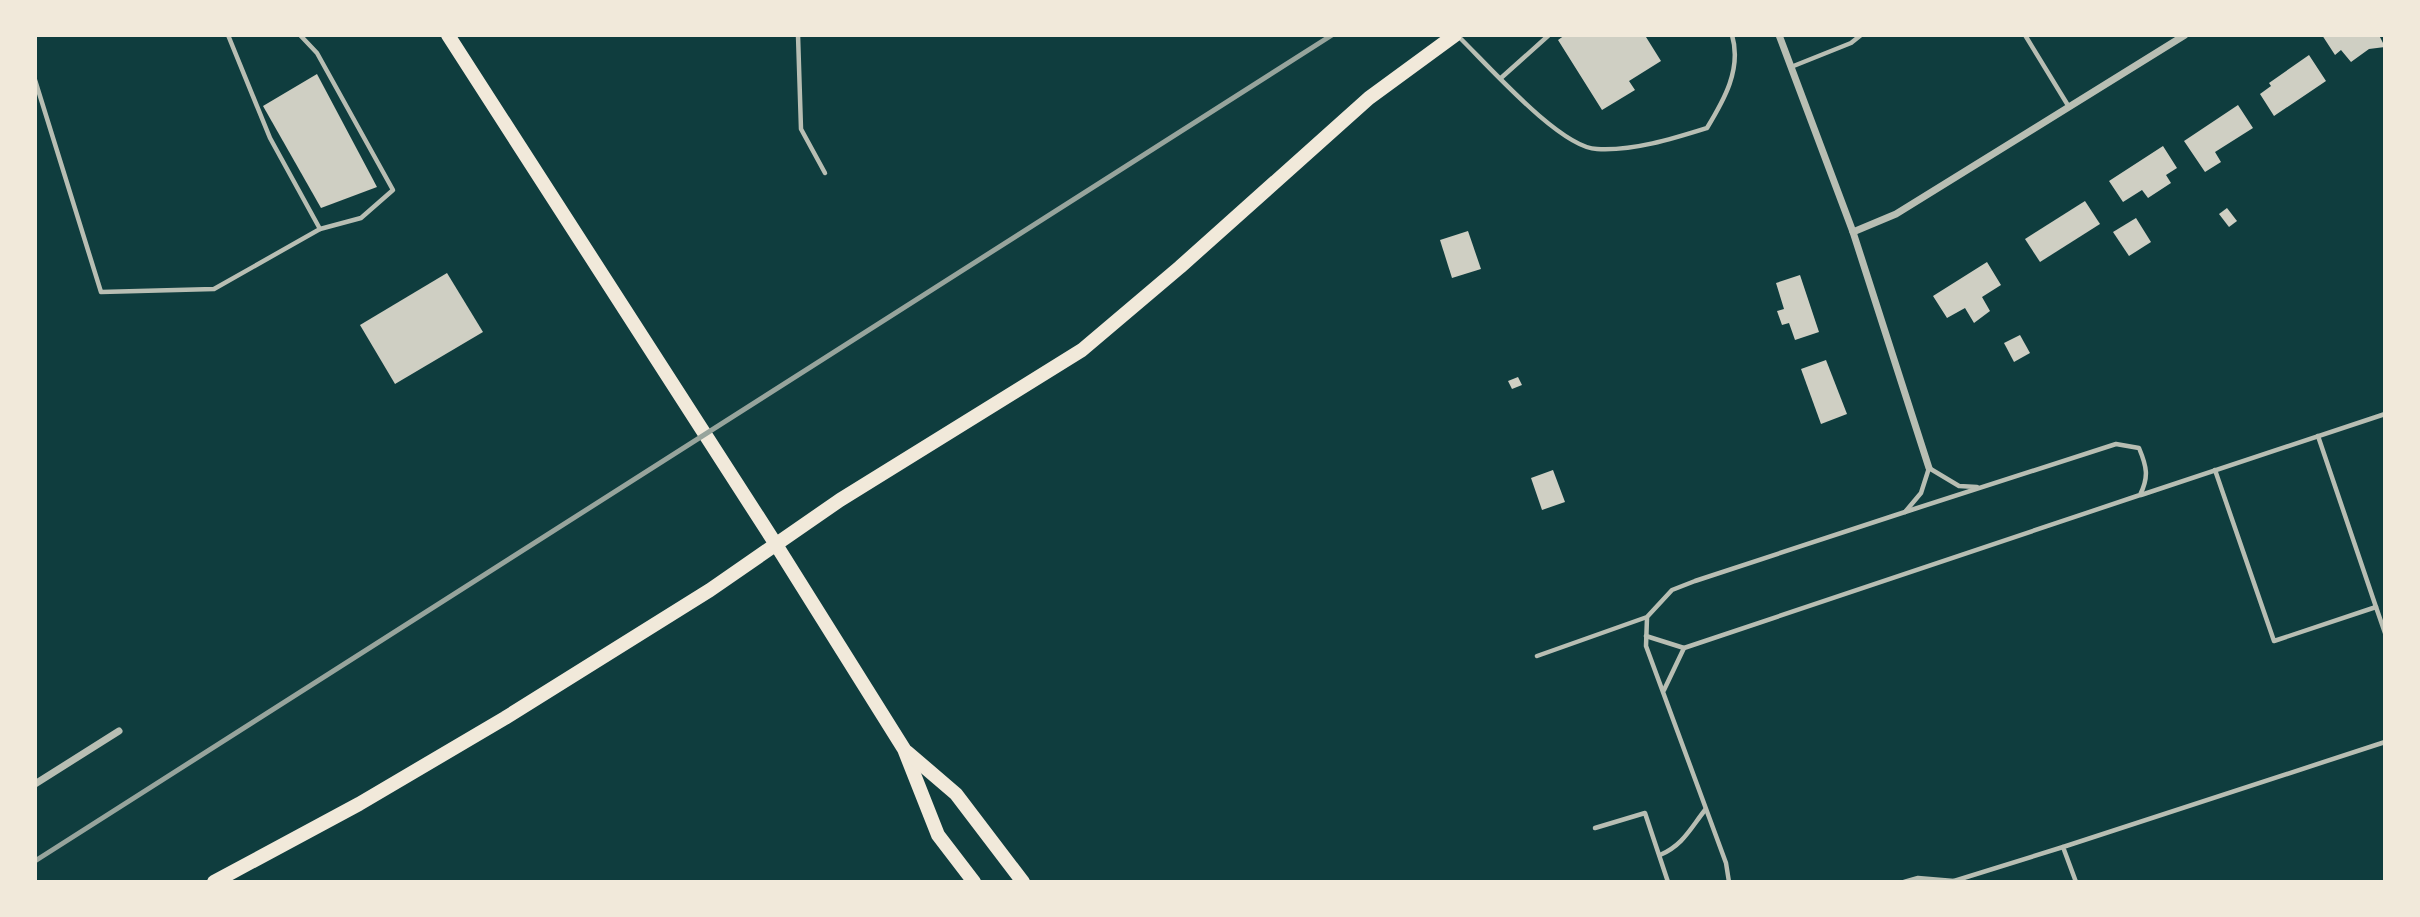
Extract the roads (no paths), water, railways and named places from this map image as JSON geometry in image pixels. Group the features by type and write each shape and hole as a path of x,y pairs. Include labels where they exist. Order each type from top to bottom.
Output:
{"main road":[{"path":"448,35 775,543 904,749 938,835 974,882"},
{"path":"214,882 359,804 505,718 710,590 775,543 1082,350 1180,267 1369,98 1456,35"},
{"path":"904,749 956,794 1023,882"}],"street":[{"path":"1779,35 1853,232 1929,468"},
{"path":"1853,232 1896,214 2185,35"},
{"path":"35,784 119,731"}],"lane":[{"path":"228,35 270,138 320,229"},
{"path":"35,80 101,292 214,289 320,229 361,218 393,190 317,53 300,35"},
{"path":"799,35 801,129 825,173"},
{"path":"1456,35 1548,125 1594,150 1671,140 1707,128 1730,89 1735,44 1732,35"},
{"path":"1501,78 1549,35"},
{"path":"1791,67 1851,43 1861,35"},
{"path":"2025,35 2069,107"},
{"path":"1646,636 1684,648 2385,414"},
{"path":"2318,436 2385,633"},
{"path":"1537,656 1647,617 1672,590 1695,581 2116,444 2139,448 2147,468 2146,483 2140,495"},
{"path":"1905,512 1922,494 1929,468 1959,486 1982,487"},
{"path":"2215,470 2274,641 2376,607"},
{"path":"1647,617 1646,646 1726,863 1728,882"},
{"path":"1664,691 1684,648"},
{"path":"1904,882 1918,878 1954,882 2385,742"},
{"path":"1660,855 1688,836 1705,809"},
{"path":"1595,828 1645,813 1668,882"},
{"path":"2063,847 2076,882"}],"railway":[{"path":"35,861 1332,35"}]}
